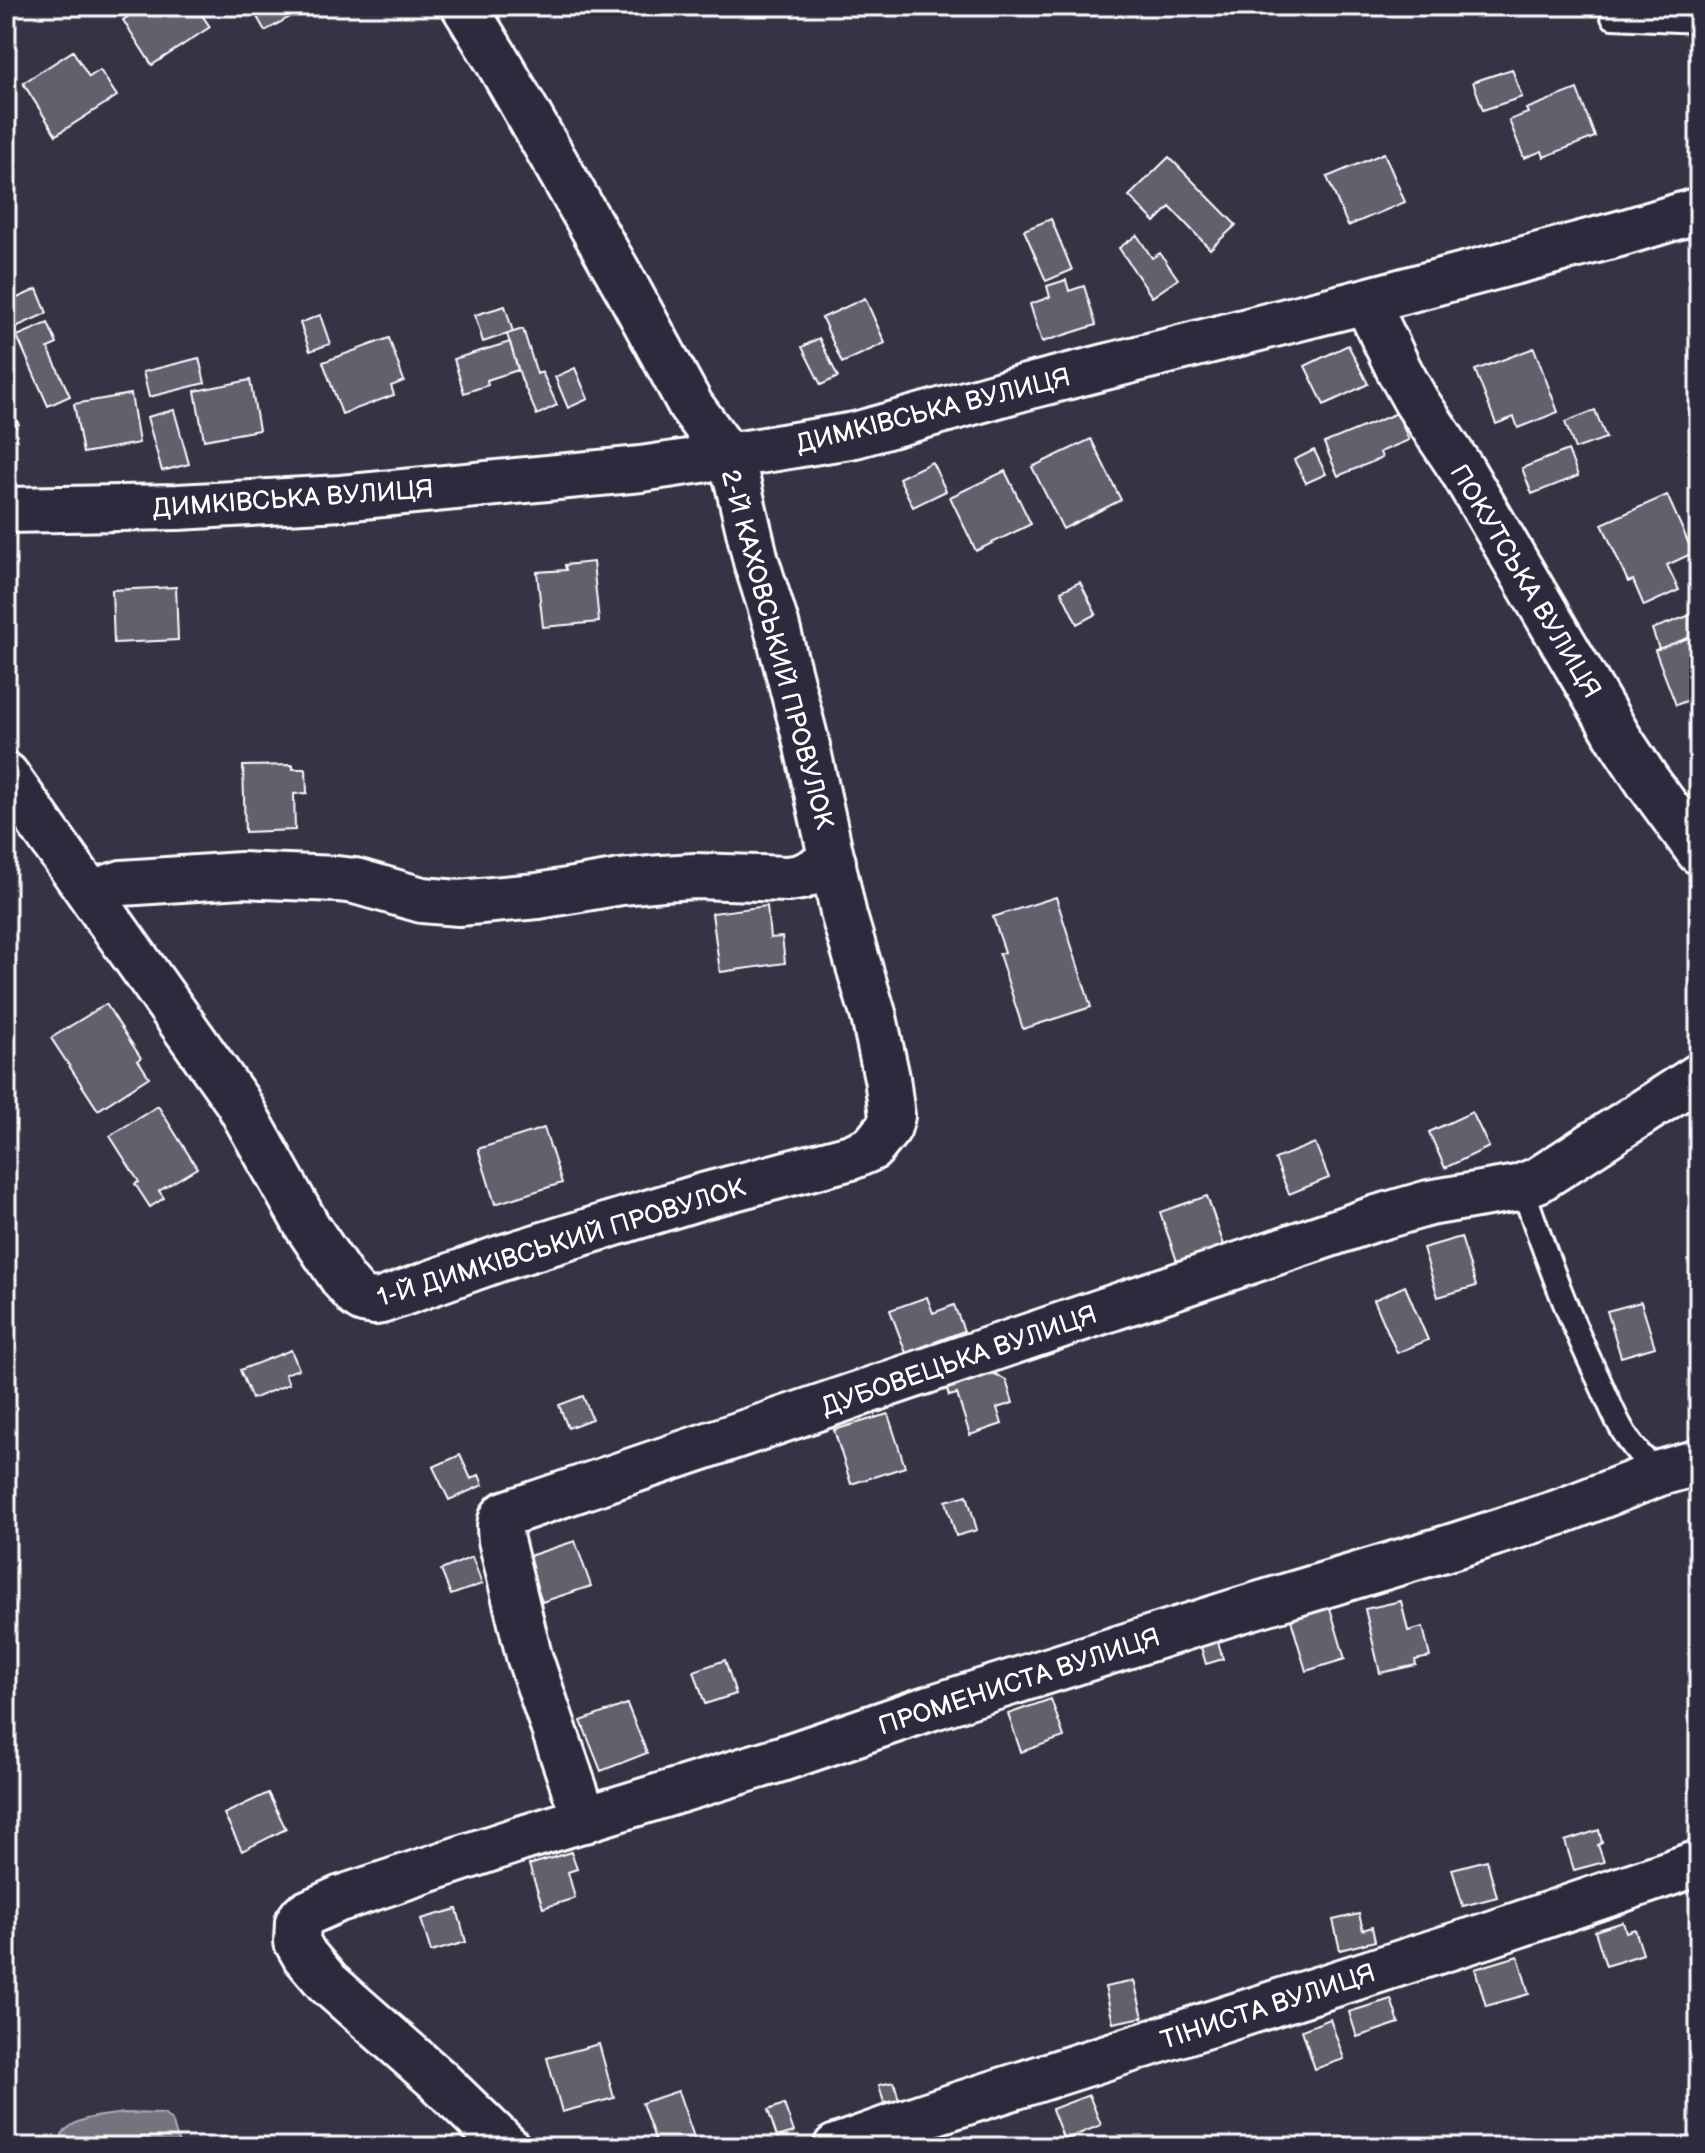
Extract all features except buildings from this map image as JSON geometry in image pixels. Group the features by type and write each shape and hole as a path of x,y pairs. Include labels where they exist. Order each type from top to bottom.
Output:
{"street":[{"name":"2-Й КАХОВСЬКИЙ ПРОВУЛОК","path":"464,6 620,276 691,406 728,456 805,737 844,916 874,1017 892,1116"},
{"name":"ДИМКІВСЬКА ВУЛИЦЯ","path":"6,510 285,502 561,478 855,435 1026,387 1619,234 1699,210"},
{"name":"ПОКУТСЬКА ВУЛИЦЯ","path":"1366,301 1416,401 1462,470 1619,738 1699,852"},
{"name":"1-Й ДИМКІВСЬКИЙ ПРОВУЛОК","path":"6,775 237,1101 323,1251 357,1296 369,1302 381,1301 501,1258 703,1196 851,1157 872,1148 889,1127 892,1116"},
{"path":"90,893 122,883 241,875 355,881 422,900 459,903 538,896 610,883 662,878 788,879 833,862"},
{"name":"ДУБОВЕЦЬКА ВУЛИЦЯ","path":"585,1820 529,1656 501,1540 499,1527 505,1514 1377,1218 1429,1203 1522,1186 1538,1180 1699,1076"},
{"name":"ПРОМЕНИСТА ВУЛИЦЯ","path":"507,2147 437,2079 328,1983 297,1942 298,1922 303,1915 339,1899 1234,1612 1478,1539 1680,1468"},
{"name":"ТІНИСТА ВУЛИЦЯ","path":"836,2147 923,2116 1488,1935 1699,1863"}],"lane":[{"path":"1613,17 1699,21"},
{"path":"1522,1186 1576,1333 1626,1435 1637,1451 1680,1468"}],"shaded area":[{"path":"125,2113 164,2114 173,2123 180,2147 64,2147 62,2134 75,2124 90,2118"}]}
